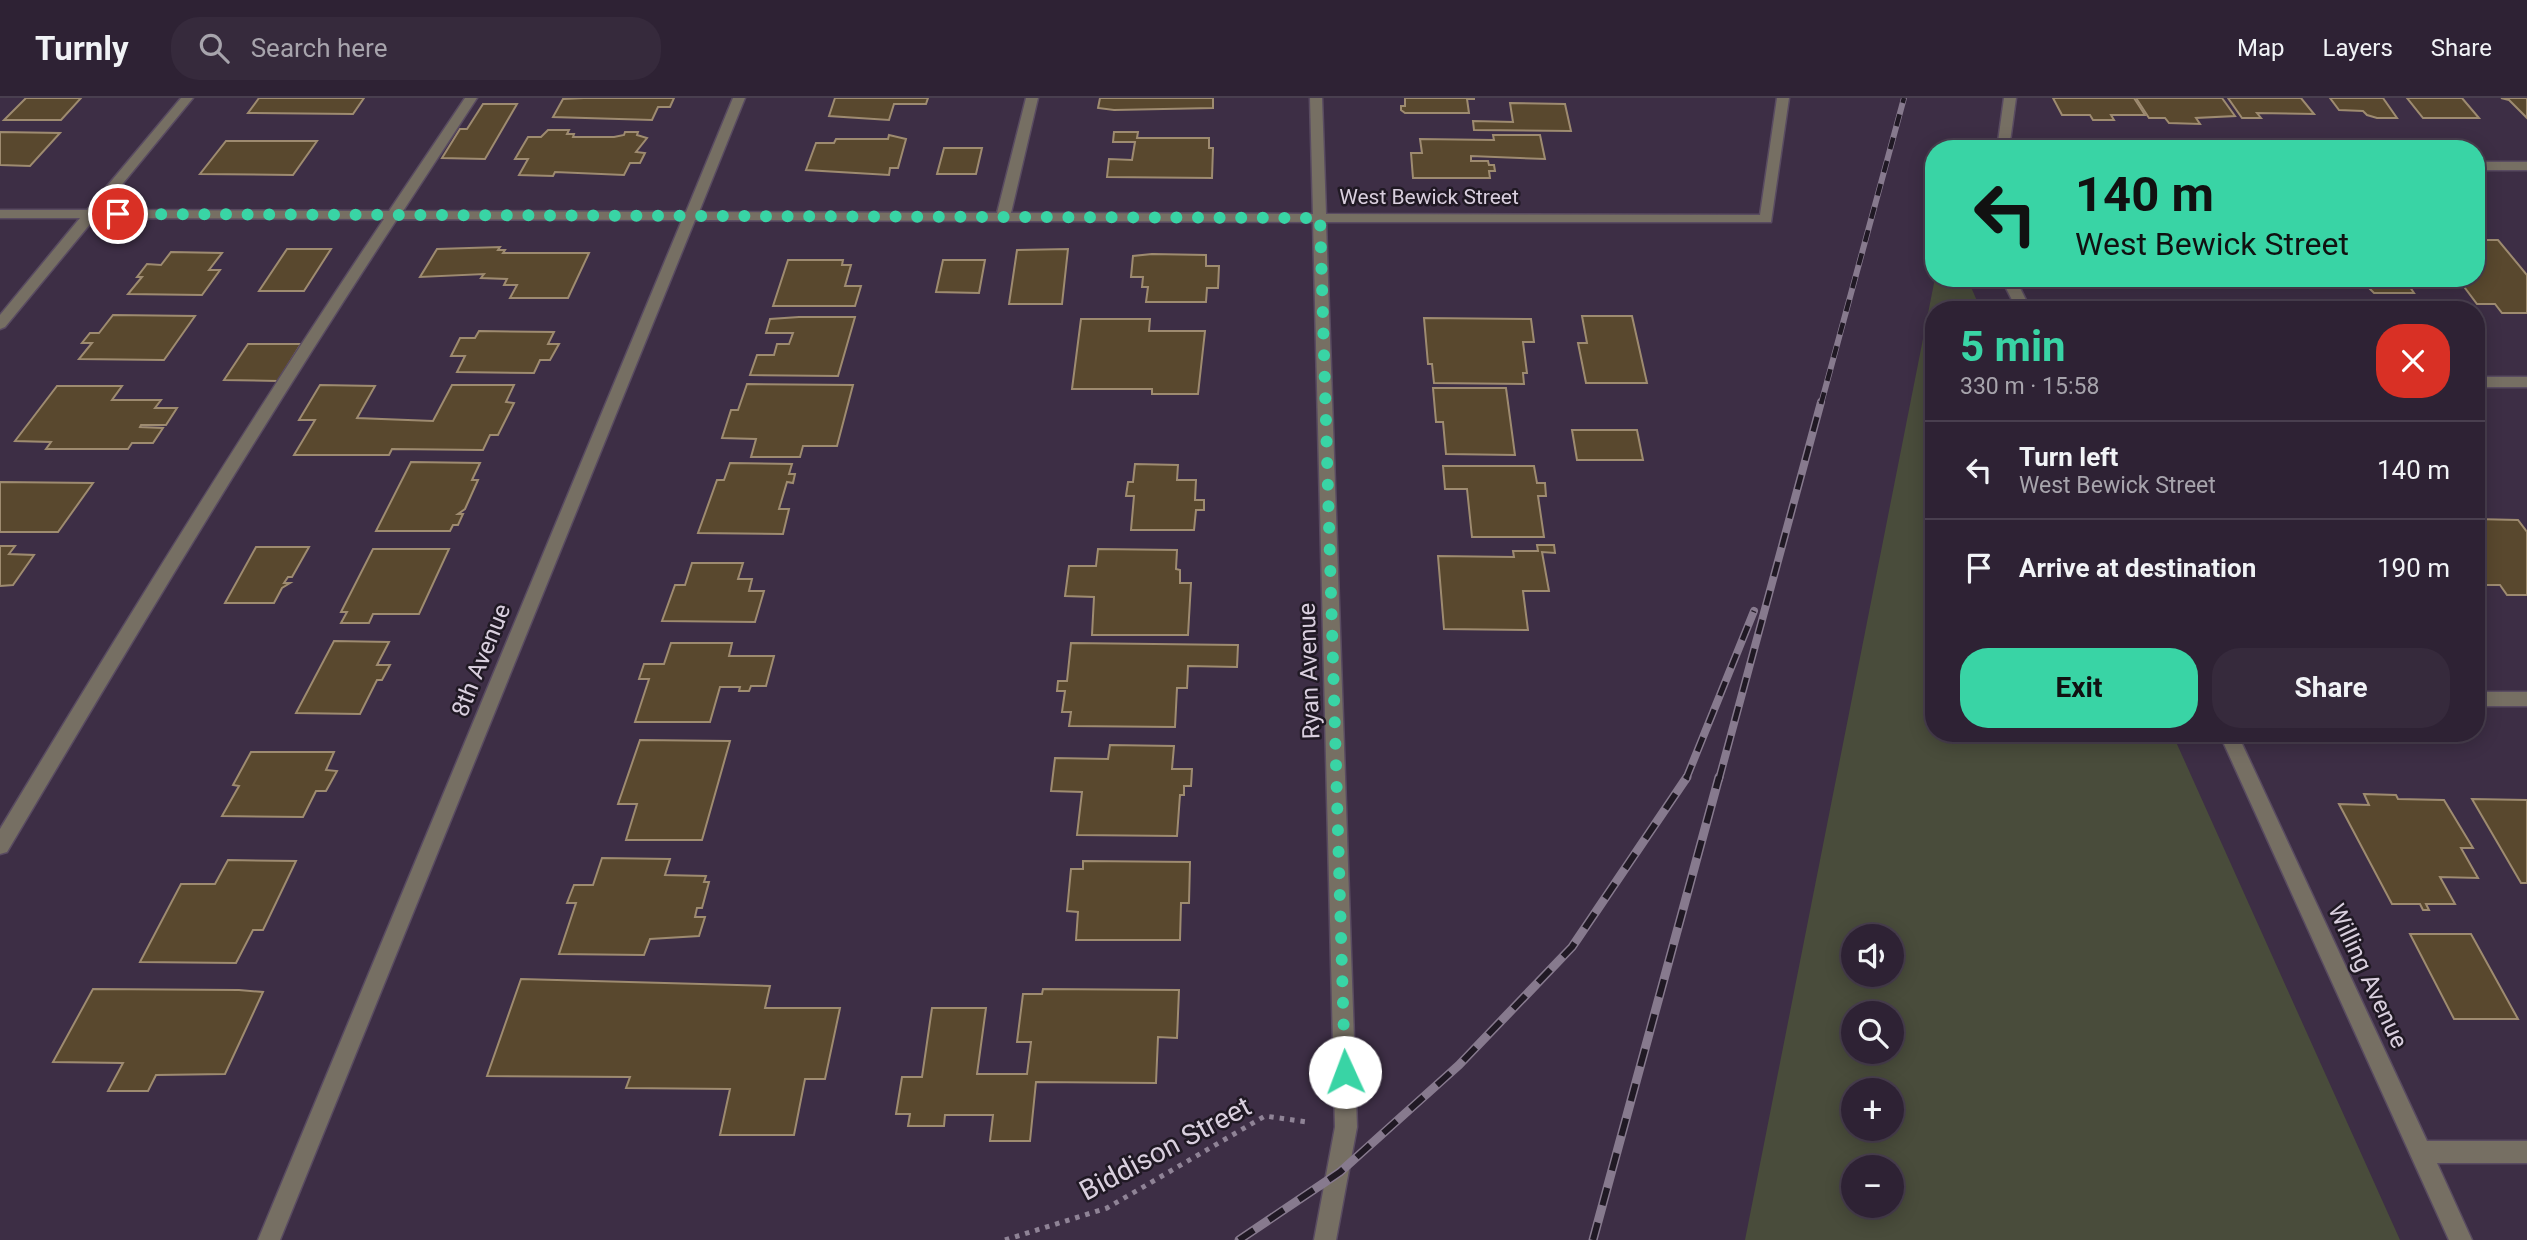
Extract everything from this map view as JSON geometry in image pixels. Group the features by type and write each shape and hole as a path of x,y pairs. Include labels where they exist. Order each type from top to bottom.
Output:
{"street":[{"path":"0,324 187,98"},
{"path":"0,846 119,648 391,215 471,98"},
{"name":"8th Avenue","path":"269,1240 738,98"},
{"path":"1003,217 1032,98"},
{"name":"Ryan Avenue","path":"1316,98 1346,1127 1325,1240"},
{"name":"West Bewick Street","path":"0,214 1766,219 1783,98"},
{"path":"2004,140 2010,98"},
{"path":"2485,166 2527,166"},
{"path":"2485,382 2527,382"},
{"path":"2485,699 2527,699"},
{"name":"Willing Avenue","path":"2232,742 2461,1240"},
{"path":"2420,1152 2527,1152"}],"path":[{"name":"Biddison Street","path":"1005,1240 1107,1208 1265,1116 1346,1127"}],"green space":[{"path":"1933,287 1971,287 1977,301 1930,301"},
{"path":"1925,329 1925,742 2176,742 2400,1240 1745,1240"}],"building":[{"path":"26,98 81,98 61,120 4,120"},
{"path":"259,98 364,98 353,114 248,113"},
{"path":"674,98 670,107 658,107 652,120 553,117 563,99"},
{"path":"835,98 928,98 926,104 894,104 889,120 829,116"},
{"path":"1100,98 1213,98 1213,108 1114,110 1098,108"},
{"path":"1405,98 1474,99 1467,99 1469,113 1405,113 1401,106 1405,106"},
{"path":"2053,98 2134,98 2145,115 2111,115 2114,120 2093,120 2090,115 2062,115"},
{"path":"2136,98 2222,98 2235,116 2196,118 2200,124 2169,123 2165,118 2149,118"},
{"path":"2228,98 2301,98 2314,114 2257,113 2261,118 2242,118"},
{"path":"2330,98 2383,98 2397,118 2377,118 2363,111 2339,110"},
{"path":"2407,98 2462,98 2479,118 2423,118"},
{"path":"2501,98 2527,98 2527,118 2509,100"},
{"path":"1510,103 1565,104 1571,131 1474,130 1473,121 1513,122"},
{"path":"483,104 517,104 485,159 442,158 460,129 467,129"},
{"path":"548,130 569,130 567,134 574,134 573,137 614,137 624,135 625,132 638,132 637,135 647,138 636,152 645,153 640,163 630,163 624,175 555,172 553,176 519,175 528,159 515,159 528,137 541,137"},
{"path":"0,132 60,133 30,166 0,165"},
{"path":"1114,132 1138,132 1137,138 1209,138 1209,148 1213,148 1212,178 1107,177 1109,159 1132,160 1135,142 1113,142"},
{"path":"889,135 906,139 898,168 890,168 889,175 806,170 816,143 834,143 836,139 888,139"},
{"path":"1493,135 1540,135 1545,159 1471,156 1471,161 1488,161 1489,165 1494,165 1495,171 1489,171 1490,178 1413,178 1411,153 1422,153 1420,139 1494,140"},
{"path":"226,141 317,141 293,175 200,174"},
{"path":"944,148 982,148 976,174 937,174"},
{"path":"2485,240 2498,240 2527,275 2527,313 2502,313 2495,304 2475,301 2464,287 2485,287"},
{"path":"500,247 498,250 505,250 503,253 589,253 568,298 510,298 517,285 504,285 507,279 481,278 484,274 420,277 437,249"},
{"path":"287,249 331,249 304,291 259,291"},
{"path":"1068,249 1062,304 1009,304 1017,250"},
{"path":"171,252 222,253 209,270 220,270 202,295 128,294 142,277 137,277 147,264 161,265"},
{"path":"1206,255 1206,266 1219,266 1218,288 1207,288 1206,302 1146,302 1148,287 1142,287 1143,277 1131,277 1133,256"},
{"path":"788,260 843,260 842,265 851,265 845,286 861,286 855,306 773,306"},
{"path":"943,260 985,260 979,293 936,292"},
{"path":"2368,287 2410,287 2414,293 2374,293"},
{"path":"113,315 195,316 164,360 79,359 92,343 82,343 90,333 99,333"},
{"path":"1582,316 1632,316 1647,383 1586,383 1578,343 1587,343"},
{"path":"855,317 838,376 750,375 757,355 774,355 777,344 789,344 793,333 766,333 770,319"},
{"path":"1424,318 1531,319 1534,342 1523,342 1527,373 1523,373 1524,384 1434,383 1432,364 1428,364"},
{"path":"1081,319 1150,319 1149,331 1205,331 1198,394 1152,394 1152,389 1072,389"},
{"path":"479,331 554,332 548,344 559,344 550,360 540,360 534,373 457,372 465,356 451,356 460,338 475,338"},
{"path":"248,344 301,344 278,381 224,380"},
{"path":"747,384 853,385 837,446 803,446 800,457 751,457 756,439 722,438 731,410 738,410"},
{"path":"320,385 375,386 357,418 433,421 452,385 514,385 506,402 514,403 498,435 490,435 483,450 392,449 389,455 294,455 315,420 299,420"},
{"path":"57,386 122,386 112,400 161,400 155,408 177,408 166,425 141,425 140,427 163,428 153,443 132,443 128,449 46,449 51,442 15,441"},
{"path":"1433,388 1506,388 1515,455 1446,454 1443,422 1436,422"},
{"path":"1572,430 1637,430 1643,460 1577,460"},
{"path":"411,462 480,463 472,480 478,480 465,509 458,514 463,514 458,525 453,525 450,531 376,531"},
{"path":"730,463 792,464 789,474 795,474 793,483 787,482 779,509 789,509 783,534 698,533 717,480 724,480"},
{"path":"1135,464 1178,465 1177,480 1196,480 1195,500 1204,500 1204,510 1196,510 1194,530 1131,530 1134,496 1126,496 1128,482 1133,482"},
{"path":"1443,466 1534,466 1537,483 1545,483 1546,496 1538,496 1544,537 1472,537 1467,489 1445,489"},
{"path":"0,482 93,483 58,532 0,532"},
{"path":"2485,519 2518,520 2527,532 2527,595 2507,595 2500,585 2485,585"},
{"path":"1537,545 1554,545 1555,553 1542,552 1549,591 1523,591 1528,630 1444,629 1438,556 1514,557 1513,551 1538,551"},
{"path":"0,546 15,546 9,554 34,555 13,585 0,586"},
{"path":"256,547 309,547 292,577 288,577 284,583 290,583 282,588 274,603 225,603"},
{"path":"373,549 449,549 419,614 373,614 369,623 341,623 347,612 341,612"},
{"path":"1098,549 1177,550 1176,569 1180,570 1180,583 1191,583 1188,635 1092,635 1094,597 1065,596 1069,566 1096,566"},
{"path":"692,563 743,563 738,579 752,579 749,591 764,591 755,622 662,621 675,585 685,585"},
{"path":"334,641 389,642 377,665 390,665 382,680 377,680 360,714 296,713"},
{"path":"671,643 732,643 729,656 774,656 766,686 751,686 749,691 739,691 740,687 720,687 710,722 635,722 649,679 639,679 644,664 664,664"},
{"path":"1071,643 1238,645 1237,667 1188,666 1187,688 1177,688 1175,727 1069,726 1071,712 1062,712 1065,691 1057,691 1058,681 1067,681"},
{"path":"640,740 730,741 702,840 626,840 637,804 618,804"},
{"path":"1110,745 1174,746 1172,769 1192,769 1191,786 1184,786 1184,795 1180,795 1177,836 1077,835 1082,792 1051,791 1055,758 1108,759"},
{"path":"251,752 334,752 326,770 337,771 326,791 316,791 303,817 222,816 239,786 233,785"},
{"path":"2364,794 2396,795 2398,799 2444,800 2473,848 2461,848 2478,878 2440,877 2455,904 2426,904 2429,910 2423,910 2420,904 2392,904 2339,804 2369,805"},
{"path":"2472,799 2527,800 2527,883 2521,883"},
{"path":"602,858 670,859 665,875 706,876 704,882 709,882 702,908 697,908 695,917 705,917 699,936 650,939 644,955 559,954 576,903 567,903 574,885 593,885"},
{"path":"228,860 296,861 263,930 253,930 236,963 140,962 181,884 215,884"},
{"path":"1083,861 1190,862 1189,903 1181,903 1180,940 1076,940 1078,912 1067,911 1071,869 1083,869"},
{"path":"2410,934 2471,934 2518,1019 2454,1019"},
{"path":"521,979 770,986 765,1008 840,1008 825,1079 805,1079 794,1135 720,1135 730,1089 626,1088 630,1077 487,1076"},
{"path":"93,989 263,992 225,1074 156,1075 148,1091 108,1091 123,1063 53,1062"},
{"path":"1043,989 1179,990 1177,1038 1158,1037 1156,1083 1036,1082 1030,1141 990,1141 993,1115 945,1115 944,1126 908,1126 910,1114 896,1114 902,1077 922,1077 932,1008 986,1008 977,1074 1027,1074 1031,1042 1017,1042 1023,994 1042,994"}],"railway":[{"path":"1821,404 1904,98"},
{"path":"1719,779 1821,402"},
{"path":"1687,778 1754,611"},
{"path":"1593,1240 1719,777"},
{"path":"1239,1240 1340,1172 1459,1065 1572,947 1687,778"}],"route":[{"path":"118,214 1320,218 1345,1072"}]}
